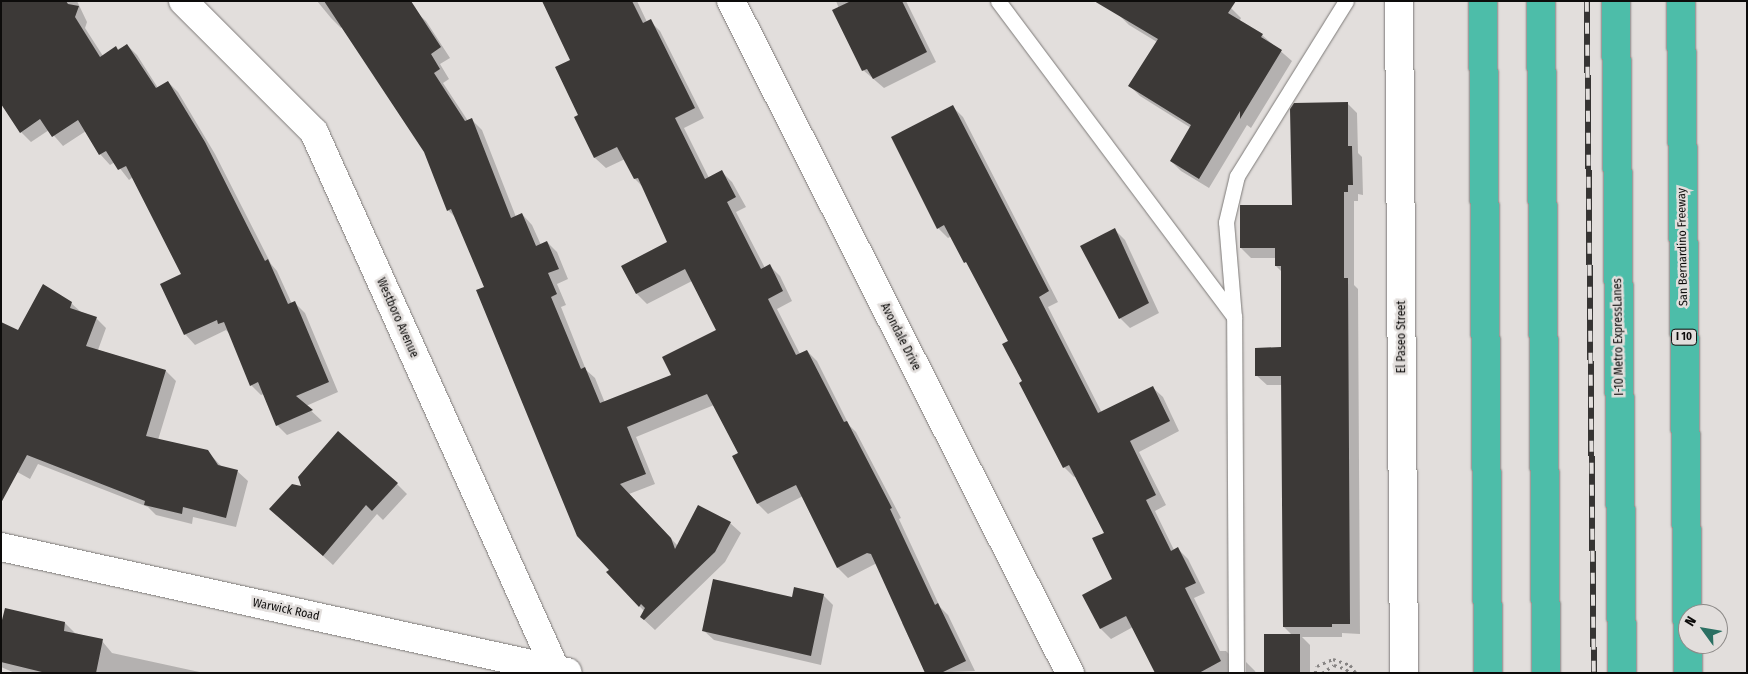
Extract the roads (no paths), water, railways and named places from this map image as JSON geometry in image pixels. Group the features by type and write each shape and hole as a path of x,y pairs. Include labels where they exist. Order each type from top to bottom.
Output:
{"highway":[{"path":"1483,1 1488,673"},
{"path":"1541,1 1546,673"},
{"name":"I-10 Metro ExpressLanes","path":"1616,1 1622,673"},
{"name":"San Bernardino Freeway","path":"1681,1 1688,673"}],"street":[{"name":"Westboro Avenue","path":"183,1 314,132 561,672"},
{"name":"Avondale Drive","path":"731,1 1070,673"},
{"name":"El Paseo Street","path":"1399,1 1404,673"},
{"name":"Warwick Road","path":"1,547 561,672"}],"lane":[{"path":"998,1 1234,317"},
{"path":"1236,673 1234,317 1226,222 1237,176 1346,1"}],"railway":[{"path":"1587,1 1594,673"}]}
